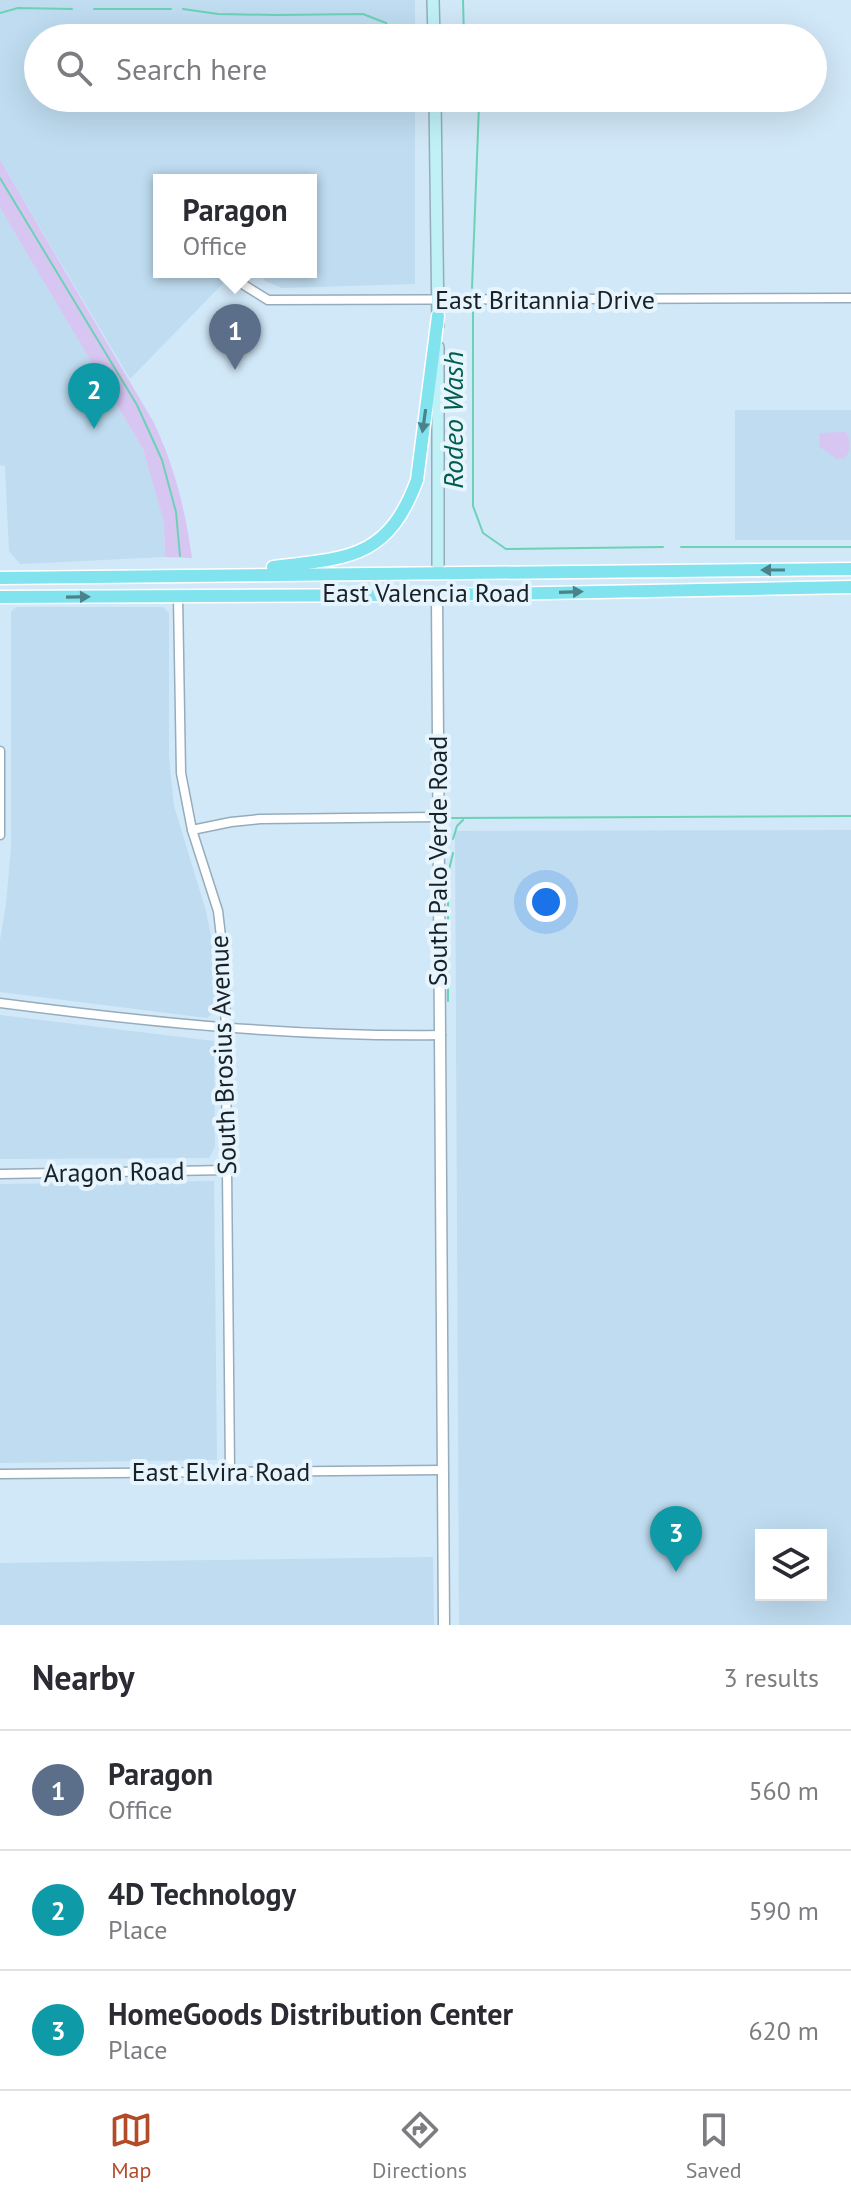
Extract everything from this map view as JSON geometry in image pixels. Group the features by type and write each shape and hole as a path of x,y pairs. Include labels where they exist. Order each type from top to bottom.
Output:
{"main road":[{"path":"433,0 434,24"},
{"name":"South Palo Verde Road","path":"435,112 437,595"},
{"path":"213,575 347,557 365,550 398,521 417,480 438,316"},
{"name":"East Valencia Road","path":"0,578 851,569"},
{"name":"East Valencia Road","path":"0,597 437,595 851,587"}],"street":[{"name":"East Britannia Drive","path":"244,285 268,300 851,298"},
{"name":"South Palo Verde Road","path":"437,595 444,1625"},
{"name":"South Brosius Avenue","path":"178,596 181,773 192,830 218,911 225,970 230,1471"},
{"path":"0,751 0,835"},
{"path":"192,830 260,819 437,817"},
{"path":"0,1003 268,1032 441,1035"},
{"name":"Aragon Road","path":"0,1174 228,1170"},
{"name":"East Elvira Road","path":"0,1474 442,1470"}],"shaded area":[{"path":"0,0 415,0 415,24 24,24 24,112 415,112 415,284 282,288 265,281 263,278 317,278 317,174 153,174 153,278 228,278 130,379 0,160"},
{"path":"0,160 154,423 178,489 192,558 165,557 164,523 143,449 0,208"},
{"path":"0,208 143,449 164,523 165,557 20,564 9,551 5,466 0,465"},
{"path":"735,410 851,410 851,540 735,540"},
{"path":"846,432 850,445 845,458 837,459 819,446 820,433"},
{"path":"16,607 163,607 169,613 169,758 174,806 206,911 214,952 216,1010 207,1018 0,992 0,940 11,846 11,612"},
{"path":"851,830 851,1625 459,1625 455,831"},
{"path":"0,1015 214,1041 215,1147 209,1158 0,1159"},
{"path":"214,1181 217,1460 0,1463 0,1184"},
{"path":"433,1557 434,1625 0,1625 0,1563"}],"waterway":[{"path":"463,0 464,24"},
{"name":"Rodeo Wash","path":"0,13 18,8 72,9"},
{"name":"Rodeo Wash","path":"94,9 171,9"},
{"name":"Rodeo Wash","path":"183,9 218,14 363,14 386,24"},
{"name":"Rodeo Wash","path":"472,288 479,112"},
{"path":"0,178 137,405 162,460 176,512 180,556"},
{"name":"Rodeo Wash","path":"473,312 473,506 483,533 506,549 663,547"},
{"name":"Rodeo Wash","path":"681,547 851,547"},
{"path":"452,818 851,816"},
{"path":"453,839 457,826 463,820"},
{"path":"448,1001 448,874 453,853"}],"place":[{"name":"Paragon","path":"235,370"},
{"name":"4D Technology","path":"94,429"},
{"name":"HomeGoods Distribution Center","path":"676,1572"}]}
